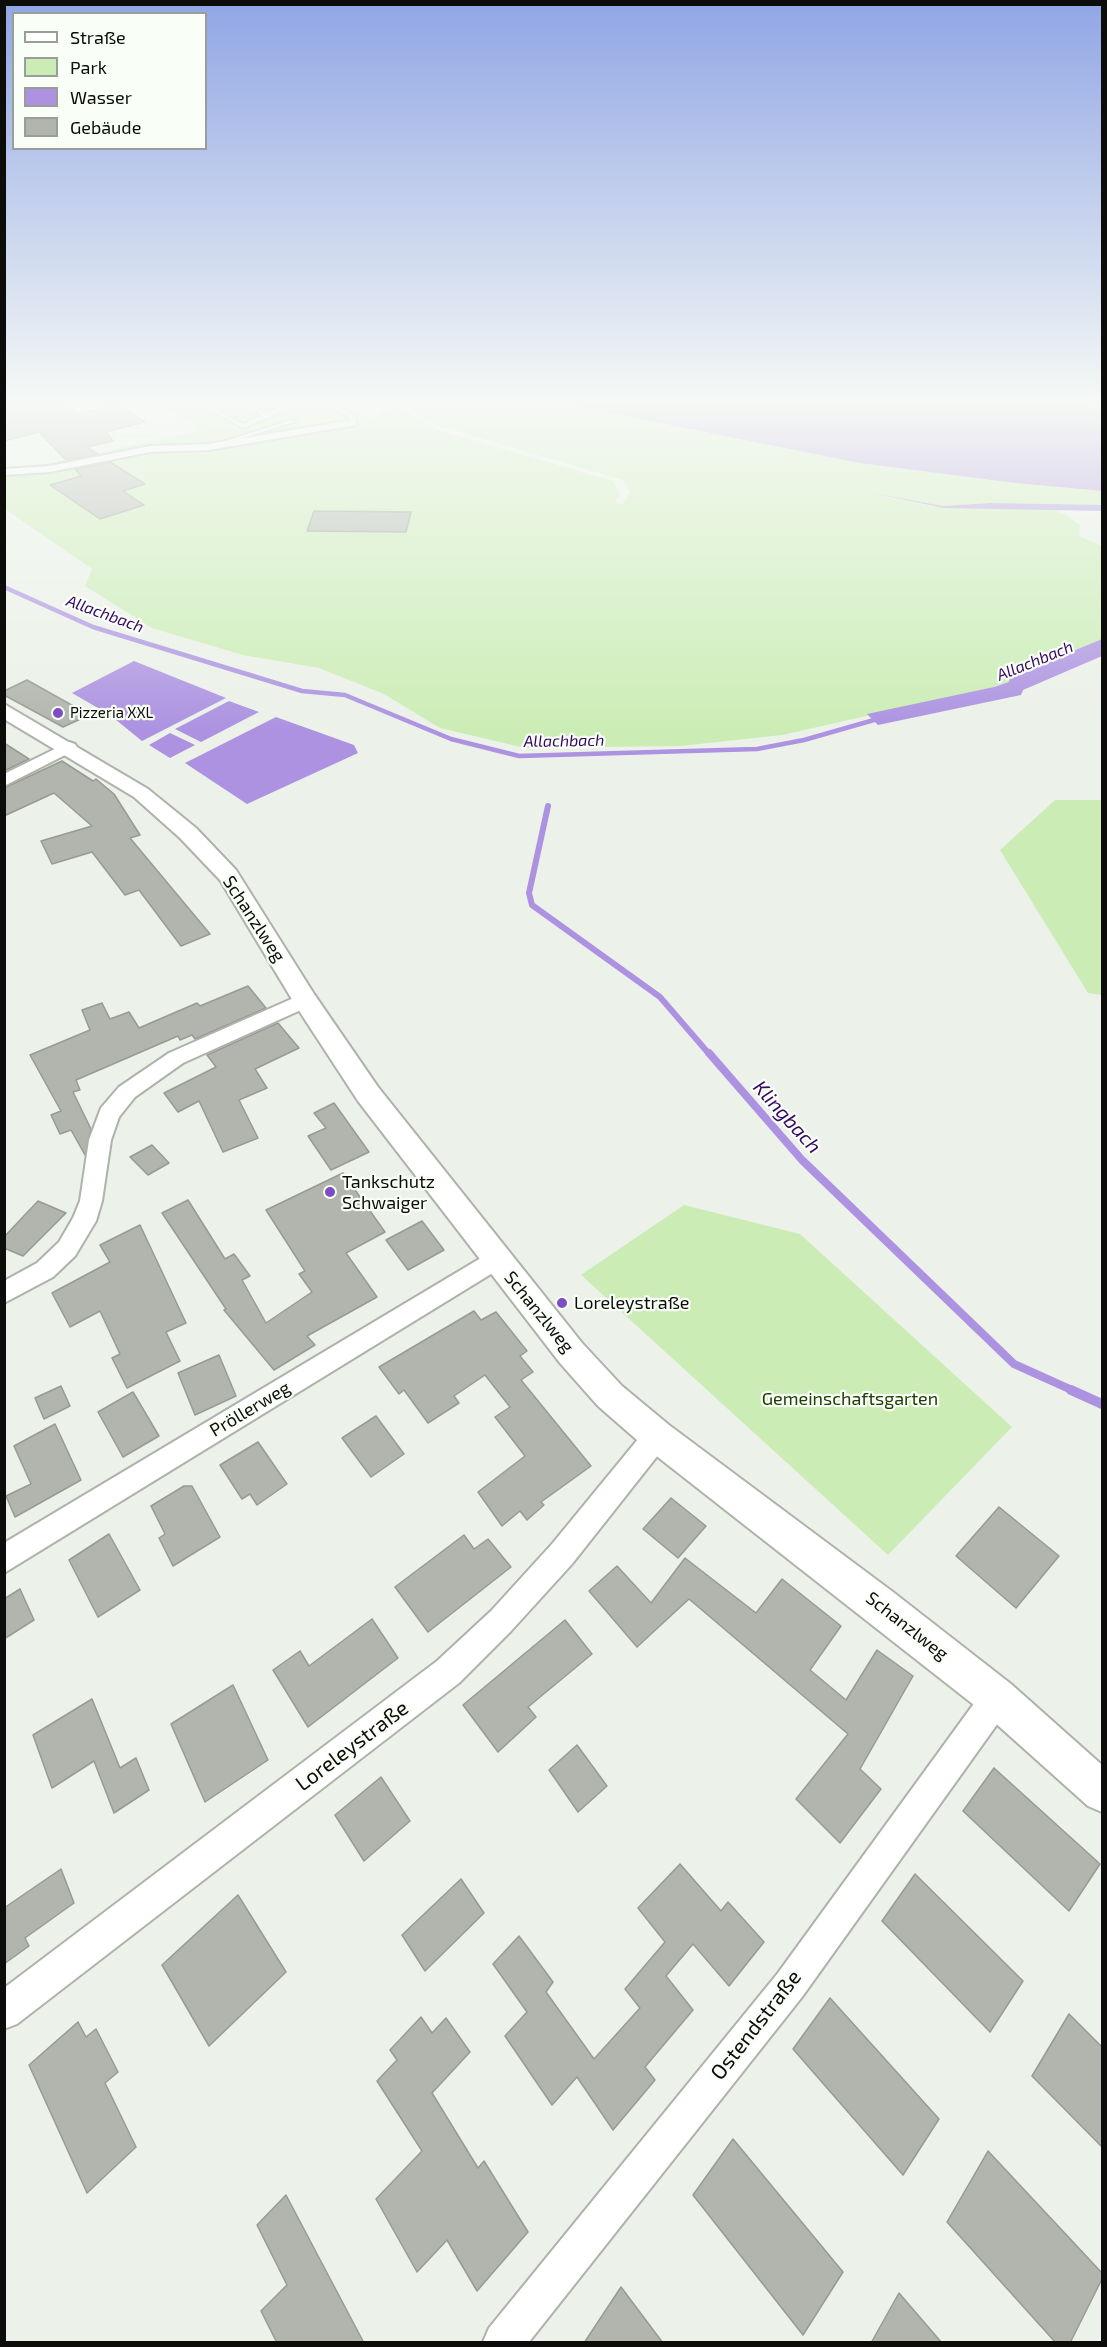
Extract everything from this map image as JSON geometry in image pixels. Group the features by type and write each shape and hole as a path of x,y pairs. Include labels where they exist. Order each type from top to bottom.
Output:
{"street":[{"name":"Schanzlweg","path":"7,714 69,747 141,793 207,852 248,904 305,1000 368,1094 571,1353 610,1396 657,1436 880,1605 997,1698 1102,1792"},
{"path":"4,781 69,747"},
{"path":"4,1293 45,1270 67,1249 84,1221 91,1201 100,1140 109,1114 127,1092 151,1073 176,1058 305,1000"},
{"name":"Pröllerweg","path":"4,1559 496,1259"},
{"name":"Loreleystraße","path":"4,2011 448,1672 501,1621 562,1554 657,1436"},
{"name":"Ostendstraße","path":"503,2343 790,1984 997,1698"}],"green space":[{"path":"12,514 1063,514 1080,525 1079,536 1102,546 1102,639 1010,677 1010,682 994,687 782,735 681,746 525,748 440,728 384,694 319,668 243,655 152,628 85,586 92,569"},
{"path":"1055,800 1102,800 1102,995 1088,993 1000,850"},
{"name":"Gemeinschaftsgarten","path":"684,1205 800,1234 1012,1427 888,1555 581,1275"}],"water":[{"path":"1102,639 1102,656 1023,690 1021,695 878,725 867,714 994,687 1009,682 1010,677"},
{"path":"134,661 226,698 142,741 110,715 72,693"},
{"path":"229,701 259,712 201,742 175,729"},
{"path":"276,717 354,745 358,753 247,804 185,763"},
{"path":"170,733 195,745 170,758 149,745"}],"building":[{"path":"92,514 117,514 100,519"},
{"path":"313,514 411,514 406,532 307,531"},
{"path":"27,680 77,708 73,710 85,717 63,727 4,695 4,691"},
{"path":"4,743 29,759 4,771"},
{"path":"62,761 93,781 96,779 114,794 140,835 130,838 210,934 181,946 139,890 125,895 92,852 52,864 41,841 92,826 54,793 4,816 4,788"},
{"path":"248,986 266,1008 195,1039 192,1035 180,1040 178,1036 76,1080 80,1090 73,1092 91,1129 85,1155 71,1130 60,1134 51,1115 61,1111 30,1055 90,1030 82,1010 102,1003 110,1019 129,1012 139,1028 197,1003 200,1006"},
{"path":"278,1023 299,1048 255,1069 267,1088 239,1100 258,1138 223,1152 199,1101 178,1112 164,1093 216,1067 207,1055"},
{"path":"334,1103 369,1152 331,1170 308,1136 326,1128 314,1113"},
{"path":"152,1145 169,1163 148,1175 130,1157"},
{"path":"343,1173 385,1232 346,1253 377,1297 307,1336 315,1345 274,1370 224,1310 226,1309 162,1213 188,1200 225,1259 234,1254 250,1276 242,1280 266,1323 312,1292 299,1274 305,1271 266,1210"},
{"path":"38,1201 66,1213 23,1256 4,1248 4,1237"},
{"path":"422,1221 444,1250 408,1270 386,1240"},
{"path":"140,1225 186,1323 166,1332 180,1361 127,1388 112,1358 120,1354 100,1311 70,1327 52,1293 110,1262 100,1245"},
{"path":"474,1311 481,1320 496,1312 527,1351 520,1356 533,1372 521,1380 591,1466 541,1502 544,1505 527,1520 520,1511 502,1526 478,1492 525,1456 495,1417 510,1407 485,1375 454,1396 459,1403 428,1423 404,1390 399,1394 379,1367"},
{"path":"219,1355 236,1396 195,1415 178,1373"},
{"path":"61,1386 70,1406 44,1419 35,1398"},
{"path":"133,1392 159,1436 123,1457 98,1412"},
{"path":"376,1416 404,1454 371,1477 342,1438"},
{"path":"55,1424 81,1480 15,1517 6,1496 31,1484 14,1446"},
{"path":"258,1442 287,1484 257,1505 250,1494 242,1499 220,1465"},
{"path":"184,1486 192,1486 220,1537 173,1566 159,1538 165,1534 151,1506"},
{"path":"671,1498 706,1526 678,1558 643,1529"},
{"path":"999,1507 1059,1556 1016,1608 956,1556"},
{"path":"109,1534 140,1590 98,1617 69,1560"},
{"path":"464,1535 474,1549 488,1539 511,1567 428,1632 395,1587"},
{"path":"685,1558 756,1613 782,1579 841,1626 810,1670 846,1700 877,1650 913,1676 860,1769 881,1789 840,1843 796,1799 848,1734 689,1599 637,1647 589,1591 617,1566 651,1603"},
{"path":"20,1589 34,1620 4,1639 4,1599"},
{"path":"372,1619 398,1658 308,1727 273,1670 300,1651 309,1666"},
{"path":"565,1620 592,1654 528,1707 536,1717 498,1752 463,1705"},
{"path":"233,1685 268,1760 205,1802 171,1724"},
{"path":"92,1699 120,1768 136,1758 149,1790 114,1813 94,1761 52,1788 33,1735"},
{"path":"577,1745 607,1786 578,1812 549,1770"},
{"path":"994,1768 1100,1864 1069,1911 963,1811"},
{"path":"381,1777 410,1821 364,1861 335,1815"},
{"path":"680,1864 721,1911 728,1902 764,1942 729,1986 693,1944 666,1976 693,2010 645,2067 655,2080 613,2130 577,2077 552,2105 505,2036 527,2012 493,1964 519,1936 553,1982 546,1992 594,2059 640,2008 625,1989 665,1942 638,1908"},
{"path":"61,1869 74,1903 25,1938 29,1946 4,1964 4,1908"},
{"path":"915,1874 1023,1981 990,2032 882,1921"},
{"path":"461,1879 484,1913 425,1971 402,1935"},
{"path":"238,1895 286,1972 209,2046 162,1965"},
{"path":"830,1998 939,2119 903,2175 793,2049"},
{"path":"1069,2014 1102,2047 1102,2147 1032,2076"},
{"path":"421,2017 432,2033 446,2018 470,2052 432,2093 478,2168 484,2161 528,2232 477,2291 447,2240 417,2272 376,2199 422,2151 377,2081 397,2060 390,2050"},
{"path":"78,2022 86,2037 96,2029 118,2072 105,2083 136,2147 87,2193 29,2065"},
{"path":"733,2139 843,2272 803,2335 693,2195"},
{"path":"988,2151 1102,2273 1102,2279 1070,2343 1056,2343 947,2222"},
{"path":"286,2195 364,2343 277,2343 261,2311 287,2285 257,2225"},
{"path":"621,2287 663,2343 584,2343"},
{"path":"899,2293 942,2343 871,2343"}],"waterway":[{"name":"Allachbach","path":"4,587 93,627 302,691 345,695 451,739 519,756 757,749 804,740 881,718"},
{"name":"Klingbach","path":"548,806 529,893 532,905 660,997 710,1055"},
{"name":"Klingbach","path":"709,1053 802,1160 1014,1364 1074,1391"},
{"name":"Klingbach","path":"1071,1390 1102,1404"}],"place":[{"name":"Pizzeria XXL","path":"58,713"},
{"name":"Tankschutz Schwaiger","path":"330,1192"},
{"name":"Loreleystraße","path":"562,1303"}]}
